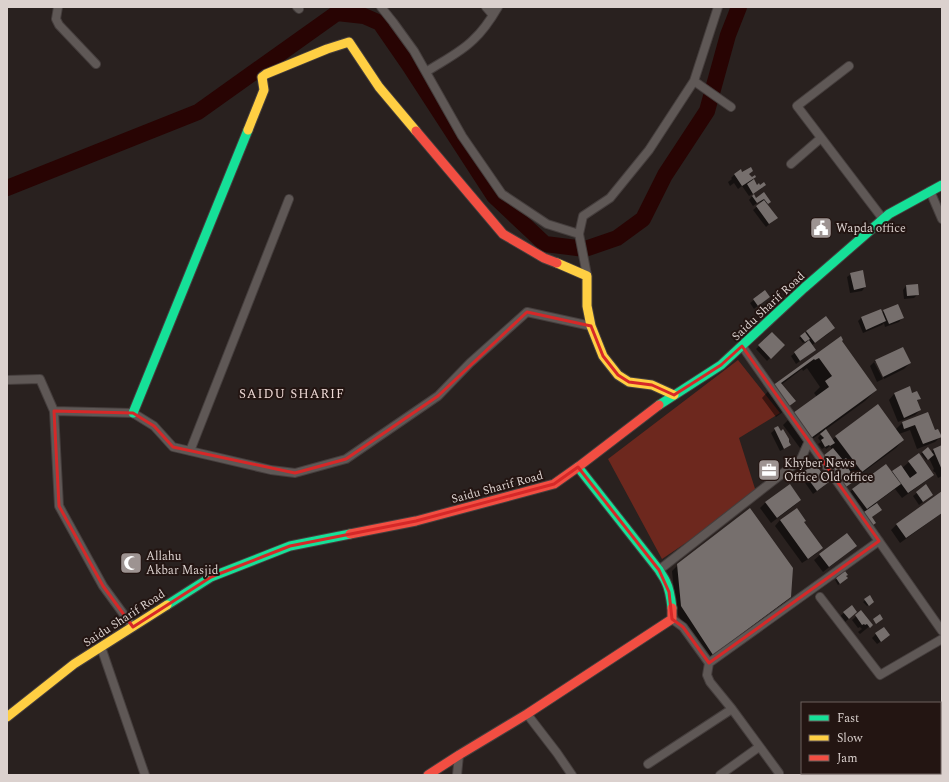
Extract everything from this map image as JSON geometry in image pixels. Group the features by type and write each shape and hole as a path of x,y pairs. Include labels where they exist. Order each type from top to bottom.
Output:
{"street":[{"path":"58,7 56,19 59,25 96,64"},
{"path":"381,7 410,45 462,136 502,194 547,224 580,234"},
{"path":"486,7 493,15"},
{"path":"426,72 473,41 487,24 498,7"},
{"path":"674,395 652,385 629,382 618,375 603,356 591,326 587,306 587,275 580,234 583,216 610,198 649,150 694,81 718,7"},
{"path":"133,413 264,90 262,77 327,49 349,42 379,87 504,234 544,258 587,275"},
{"path":"849,66 797,106 883,219"},
{"path":"694,81 731,107"},
{"path":"791,164 821,138"},
{"name":"Saidu Sharif Road","path":"7,717 74,664 210,577 290,546 416,521 554,484 663,402 721,365 804,288 889,214 942,185"},
{"path":"930,191 942,220"},
{"path":"190,451 289,199"},
{"path":"54,412 133,413 154,426 173,447 271,470 295,473 346,459 438,396 470,363 527,312 591,326"},
{"path":"742,346 942,631"},
{"path":"7,380 40,379 54,412 59,506 103,586 133,627"},
{"path":"658,570 801,460 809,441"},
{"path":"578,467 666,581 672,606 672,619"},
{"path":"778,773 732,709 710,682 707,675 710,663 879,541"},
{"path":"820,597 880,675 942,639"},
{"path":"672,619 683,627 710,663"},
{"path":"428,775 527,714 672,619"},
{"path":"101,647 145,775"},
{"path":"648,764 732,709"},
{"path":"527,714 572,775"},
{"path":"720,775 759,747"},
{"path":"457,775 460,754"}],"highlighted area":[{"path":"527,312 591,326 603,356 618,375 629,382 652,385 674,395 721,365 742,346 879,541 709,663 683,627 672,619 669,592 659,570 578,467 554,484 416,521 290,546 211,577 133,627 103,586 59,506 54,411 133,413 154,426 173,447 295,473 346,459 438,396"}],"shaded area":[{"path":"738,360 780,413 739,438 757,495 662,559 608,459"}],"building":[{"path":"751,167 753,171 749,174 752,177 755,175 756,177 742,186 734,174 741,169 742,172"},
{"path":"754,179 757,185 764,182 766,185 753,194 747,184"},
{"path":"764,192 771,202 768,204 764,199 757,203 752,196 754,194 756,198"},
{"path":"764,200 778,218 769,224 756,206"},
{"path":"863,270 866,287 854,290 850,273"},
{"path":"918,284 919,295 907,296 906,285"},
{"path":"765,290 770,297 758,306 753,299"},
{"path":"898,304 904,318 889,324 883,310"},
{"path":"881,309 886,321 866,330 861,317"},
{"path":"826,316 835,328 815,343 806,331"},
{"path":"772,332 785,345 771,359 758,345"},
{"path":"805,332 810,339 805,342 800,336"},
{"path":"841,336 842,341 877,390 811,438 793,413 829,387 825,381 832,376 819,358 814,359 781,383 796,401 788,407 772,386"},
{"path":"809,340 816,350 800,361 794,352"},
{"path":"903,347 911,363 883,377 875,360"},
{"path":"910,386 912,393 917,391 921,399 917,400 921,410 904,418 894,393"},
{"path":"878,404 904,440 862,472 835,436"},
{"path":"928,412 935,430 938,429 942,437 923,444 915,425 904,429 902,422"},
{"path":"778,426 781,431 783,429 791,445 784,449 774,428"},
{"path":"826,429 835,443 825,447 821,440 824,438 820,434"},
{"path":"942,445 942,470 933,449"},
{"path":"928,447 934,455 928,460 922,452"},
{"path":"833,448 843,460 846,458 852,465 848,468 856,480 846,487 823,456"},
{"path":"919,453 934,475 908,493 892,471 901,465 910,478 917,473 908,461"},
{"path":"815,464 829,482 817,491 803,472"},
{"path":"886,464 901,484 867,509 852,489"},
{"path":"790,484 801,500 777,518 765,502"},
{"path":"926,484 933,495 923,502 916,492"},
{"path":"942,491 942,513 906,538 896,524"},
{"path":"877,503 882,510 872,517 876,523 873,525 864,512"},
{"path":"750,508 793,568 791,597 713,655 681,606 677,564"},
{"path":"797,508 806,521 804,522 823,548 808,559 780,520"},
{"path":"847,533 857,546 829,567 819,554"},
{"path":"845,571 848,578 840,584 836,578"},
{"path":"870,595 874,602 869,606 864,599"},
{"path":"852,605 857,612 849,619 843,612"},
{"path":"861,610 873,625 870,628 867,624 862,625 855,615"},
{"path":"880,614 883,619 876,624 873,619"},
{"path":"884,627 890,635 881,642 875,633"}],"waterway":[{"path":"7,188 198,112 337,13 364,16 380,23 494,196 545,244 585,249 617,238 643,219 665,175 707,111 728,35 739,7"}],"traffic: fast":[{"path":"133,413 248,130"},
{"path":"659,405 721,365 804,288 889,214 942,185"},
{"path":"578,467 659,570 668,588 672,608"},
{"path":"167,605 211,577 290,546 350,534"}],"traffic: slow":[{"path":"248,130 264,90 262,77 327,49 349,42 379,87 416,131"},
{"path":"557,263 587,276 587,306 591,326 603,356 618,375 629,382 652,385 674,395"},
{"path":"7,717 74,664 167,605"}],"traffic: jam":[{"path":"416,131 503,234 544,258 557,263"},
{"path":"350,534 416,521 554,484 659,405"},
{"path":"428,775 527,714 672,619 672,608"}],"place":[{"name":"Wapda office","path":"821,228"},
{"name":"Khyber News Office Old office","path":"769,470"},
{"name":"Allahu Akbar Masjid","path":"131,563"}],"district":[{"name":"SAIDU SHARIF","path":"292,393"}]}
